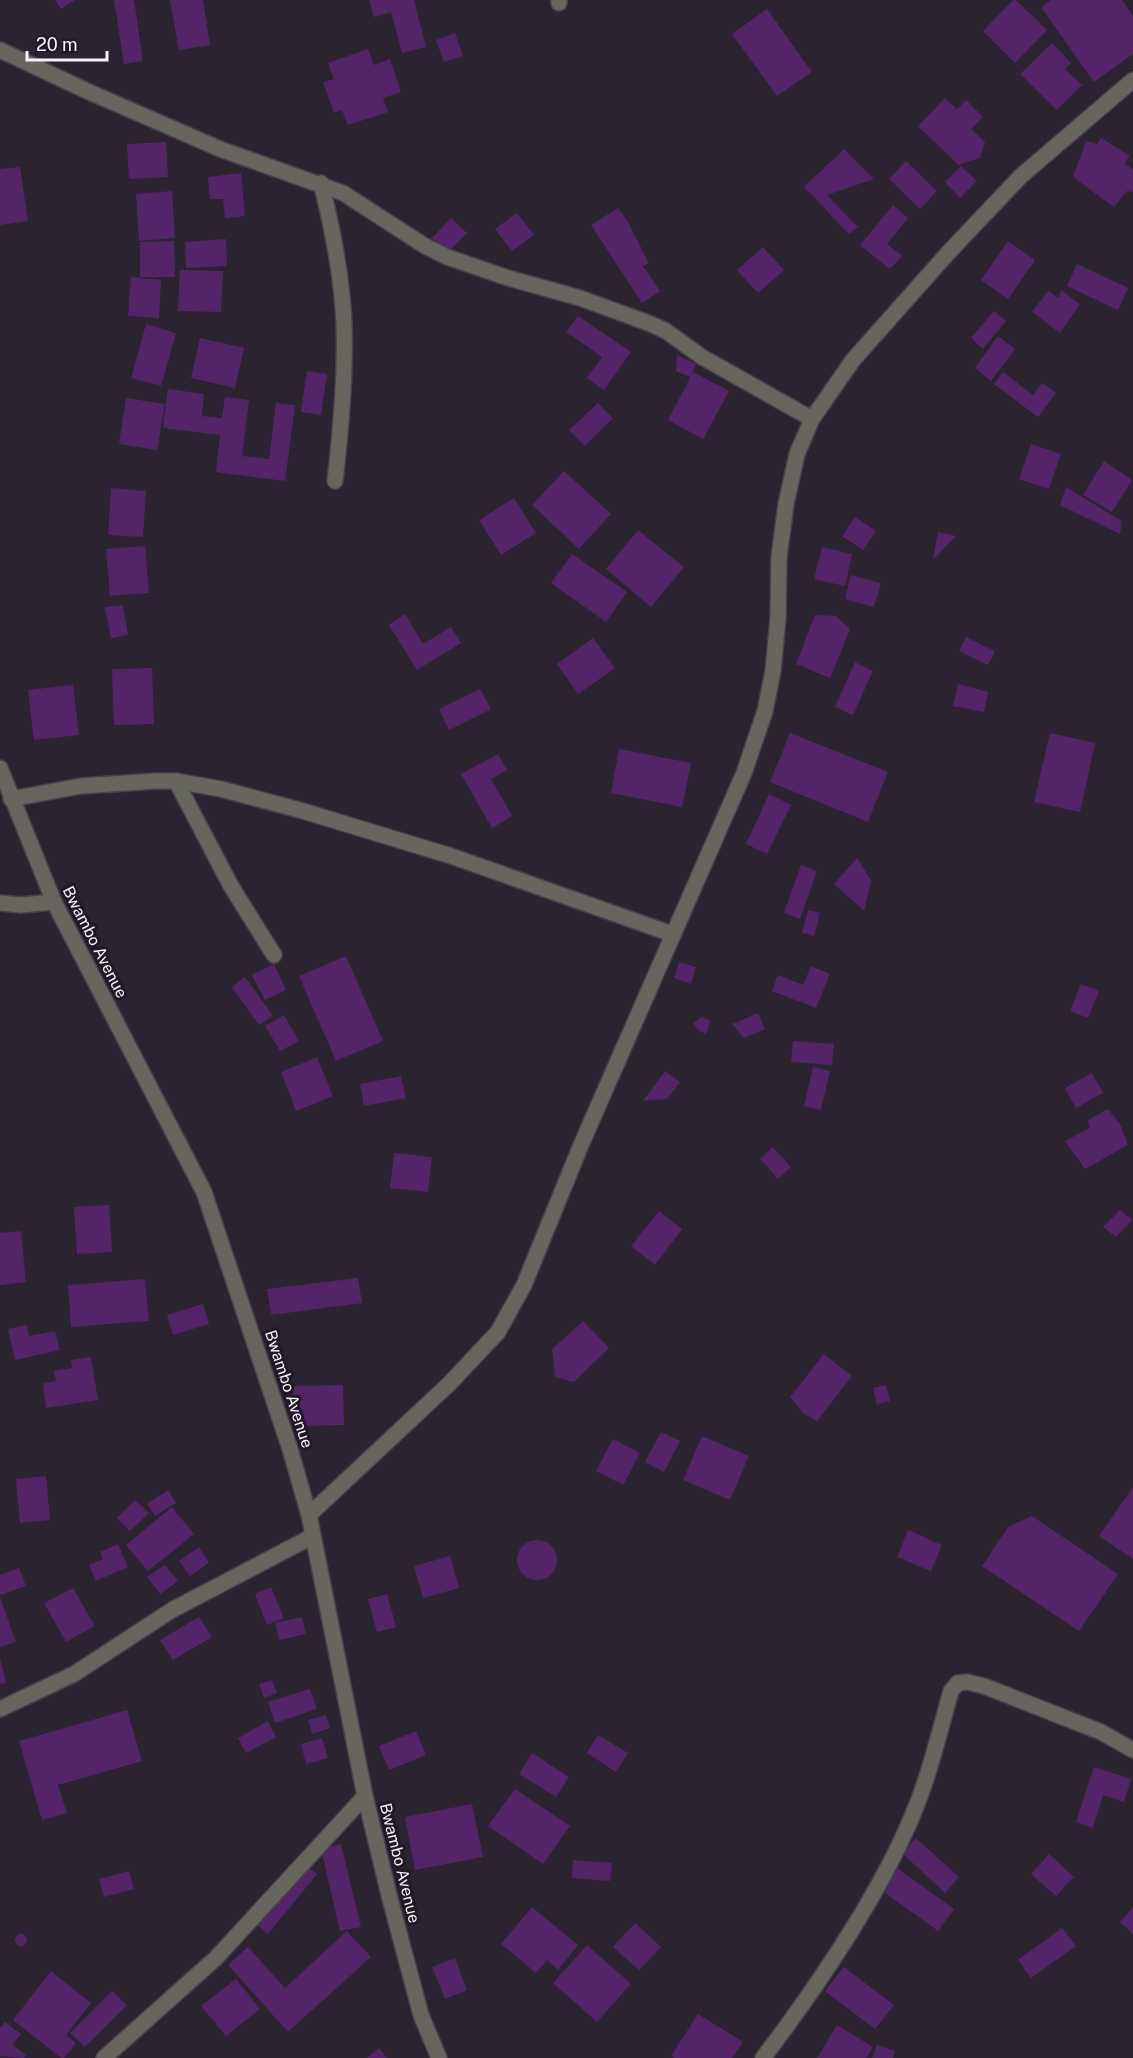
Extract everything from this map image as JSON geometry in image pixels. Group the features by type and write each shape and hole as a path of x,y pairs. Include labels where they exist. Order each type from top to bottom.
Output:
{"street":[{"path":"0,50 220,149 321,183 364,205 425,246 447,257 508,278 580,298 651,324 666,331 702,357 812,419"},
{"path":"309,1515 449,1384 498,1332 524,1285 557,1199 744,773 765,711 773,670 779,557 786,504 797,454 812,419 853,360 948,253 1021,176 1133,80"},
{"path":"321,183 335,242 344,322 342,418 335,481"},
{"name":"Bwambo Avenue","path":"0,768 54,902 204,1192 290,1449 309,1515 365,1796 421,2015 440,2058"},
{"path":"12,799 81,786 176,781 221,789 303,811 451,856 672,934"},
{"path":"176,781 231,886 274,955"},
{"path":"0,903 21,905 54,902"},
{"path":"0,1709 74,1674 172,1610 313,1536"},
{"path":"763,2058 805,2000 858,1919 895,1854 923,1789 951,1692 958,1683 967,1682 984,1686 1101,1732 1133,1750"},
{"path":"104,2058 216,1958 365,1796"}],"building":[{"path":"55,0 75,0 61,9"},
{"path":"114,0 134,0 143,61 124,64"},
{"path":"170,0 203,0 210,45 179,50"},
{"path":"369,0 414,0 426,47 402,53 391,12 374,17"},
{"path":"1013,0 1016,0 1047,30 1015,63 983,31"},
{"path":"1051,0 1122,0 1133,16 1133,54 1094,82 1041,7"},
{"path":"767,9 812,72 777,96 732,34"},
{"path":"455,33 463,56 444,62 436,40"},
{"path":"1052,43 1071,63 1065,69 1082,85 1057,110 1020,74"},
{"path":"368,49 374,65 390,59 401,92 383,98 388,112 348,125 342,110 334,113 323,82 334,79 328,63"},
{"path":"945,98 957,109 966,100 983,117 971,129 985,142 980,158 958,165 918,126"},
{"path":"1101,138 1130,156 1124,164 1133,169 1133,192 1127,191 1114,207 1073,177 1086,141 1097,144"},
{"path":"166,142 168,177 129,179 127,144"},
{"path":"844,149 874,179 827,195 858,227 849,234 804,187"},
{"path":"906,161 937,191 920,209 889,179"},
{"path":"961,166 977,181 960,198 945,182"},
{"path":"20,167 28,221 0,225 0,169"},
{"path":"241,173 245,216 225,218 223,199 210,199 208,177"},
{"path":"172,191 175,238 139,241 136,194"},
{"path":"893,205 908,218 887,244 902,256 890,269 860,245"},
{"path":"618,208 628,222 649,263 643,266 660,291 642,303 591,225"},
{"path":"517,213 534,235 512,251 495,229"},
{"path":"451,218 467,233 447,253 432,238"},
{"path":"226,239 227,266 186,268 185,242"},
{"path":"174,241 175,277 140,277 140,242"},
{"path":"1008,241 1035,260 1008,299 981,280"},
{"path":"763,247 784,270 758,293 737,270"},
{"path":"1077,264 1128,288 1118,310 1067,286"},
{"path":"180,270 223,271 221,312 178,311"},
{"path":"131,277 161,280 159,318 128,316"},
{"path":"1061,290 1080,304 1060,333 1032,312 1048,291 1059,298"},
{"path":"994,311 1006,321 983,349 971,338"},
{"path":"578,316 631,352 604,390 587,378 602,357 566,332"},
{"path":"146,324 176,333 161,386 131,378"},
{"path":"998,336 1015,349 991,381 975,368"},
{"path":"200,338 244,348 235,388 191,378"},
{"path":"677,355 696,364 690,377 676,371"},
{"path":"307,371 327,374 321,415 301,412"},
{"path":"693,372 729,391 703,439 668,420"},
{"path":"1003,372 1033,395 1042,383 1056,393 1038,417 994,384"},
{"path":"168,389 204,394 202,416 222,418 225,397 249,400 242,456 269,459 276,403 295,405 285,481 216,472 220,435 163,428"},
{"path":"126,398 165,404 157,450 119,444"},
{"path":"598,403 613,418 585,446 569,430"},
{"path":"1031,444 1061,454 1049,489 1019,479"},
{"path":"1104,461 1132,480 1112,512 1083,495"},
{"path":"564,471 611,514 579,549 532,505"},
{"path":"1066,487 1122,521 1120,534 1060,505"},
{"path":"111,488 146,491 143,537 108,535"},
{"path":"514,498 536,533 501,555 479,520"},
{"path":"855,517 876,531 863,550 842,536"},
{"path":"638,530 684,567 651,607 606,569"},
{"path":"938,532 956,536 933,560"},
{"path":"145,546 149,593 110,596 106,549"},
{"path":"822,547 852,554 845,586 814,579"},
{"path":"572,554 627,592 606,622 551,583"},
{"path":"851,575 881,583 874,607 845,599"},
{"path":"123,605 128,635 111,638 105,607"},
{"path":"405,614 423,644 451,627 461,643 417,670 389,625"},
{"path":"815,615 836,616 850,629 830,678 796,664"},
{"path":"966,637 995,651 988,665 959,651"},
{"path":"593,638 615,668 578,694 557,664"},
{"path":"855,662 873,671 853,715 835,707"},
{"path":"152,668 154,724 114,725 112,669"},
{"path":"958,684 988,692 984,712 953,706"},
{"path":"73,685 79,735 34,740 28,690"},
{"path":"480,689 491,709 449,730 439,709"},
{"path":"790,733 888,772 868,822 770,782"},
{"path":"1050,733 1095,743 1080,812 1034,802"},
{"path":"619,749 691,763 682,807 611,793"},
{"path":"498,754 507,770 491,779 512,816 492,828 461,774"},
{"path":"769,794 791,805 767,854 746,844"},
{"path":"857,858 871,880 864,911 834,884"},
{"path":"801,865 817,871 800,919 784,913"},
{"path":"808,910 820,913 814,936 802,933"},
{"path":"346,956 383,1041 336,1061 299,976"},
{"path":"679,962 696,967 691,984 674,978"},
{"path":"274,964 286,990 265,1000 252,975"},
{"path":"811,966 830,974 816,1008 772,991 778,975 803,985"},
{"path":"245,977 273,1016 259,1025 232,987"},
{"path":"1081,984 1099,991 1088,1018 1070,1011"},
{"path":"758,1013 765,1029 744,1038 732,1024"},
{"path":"284,1015 299,1041 280,1051 265,1026"},
{"path":"702,1017 711,1021 706,1034 699,1031 693,1023"},
{"path":"793,1041 834,1044 832,1065 791,1062"},
{"path":"317,1057 333,1096 296,1111 281,1072"},
{"path":"813,1067 830,1071 821,1110 804,1106"},
{"path":"665,1071 680,1082 667,1099 643,1101"},
{"path":"1092,1073 1103,1093 1076,1108 1065,1088"},
{"path":"401,1076 406,1098 364,1106 360,1084"},
{"path":"1108,1109 1121,1126 1128,1145 1085,1169 1065,1141 1090,1128 1088,1120"},
{"path":"773,1147 791,1167 778,1179 760,1159"},
{"path":"394,1153 432,1157 428,1192 390,1188"},
{"path":"109,1205 112,1252 77,1254 74,1207"},
{"path":"1120,1210 1132,1220 1116,1237 1103,1227"},
{"path":"659,1211 682,1229 655,1265 631,1246"},
{"path":"21,1231 26,1282 0,1285 0,1233"},
{"path":"358,1278 362,1303 271,1315 267,1289"},
{"path":"145,1279 149,1321 71,1327 68,1285"},
{"path":"203,1304 209,1324 173,1335 167,1315"},
{"path":"583,1321 609,1348 574,1382 555,1377 552,1349"},
{"path":"27,1325 29,1336 55,1331 60,1350 15,1360 8,1329"},
{"path":"824,1354 852,1376 817,1421 803,1413 790,1397"},
{"path":"91,1357 98,1400 46,1408 43,1383 56,1381 54,1371 72,1368 71,1360"},
{"path":"343,1385 344,1425 295,1426 293,1386"},
{"path":"886,1385 890,1401 877,1404 873,1388"},
{"path":"661,1432 680,1441 664,1472 645,1462"},
{"path":"702,1436 749,1456 730,1500 683,1480"},
{"path":"613,1439 640,1453 623,1485 596,1471"},
{"path":"46,1476 50,1520 20,1523 16,1479"},
{"path":"1133,1487 1133,1559 1099,1536"},
{"path":"168,1490 176,1503 155,1516 147,1504"},
{"path":"135,1500 149,1513 130,1531 117,1518"},
{"path":"172,1507 194,1534 148,1571 126,1545"},
{"path":"1032,1516 1118,1574 1079,1631 982,1566 1008,1527"},
{"path":"908,1530 942,1545 931,1571 897,1557"},
{"path":"537,1540 551,1546 557,1560 551,1574 537,1580 523,1574 517,1560 523,1546"},
{"path":"118,1544 128,1567 96,1581 89,1565 103,1559 100,1552"},
{"path":"199,1547 209,1563 190,1576 179,1561"},
{"path":"450,1556 459,1588 423,1598 414,1566"},
{"path":"165,1565 178,1581 160,1594 147,1577"},
{"path":"19,1568 26,1586 0,1595 0,1575"},
{"path":"271,1587 284,1618 267,1625 255,1594"},
{"path":"73,1588 95,1626 66,1642 44,1603"},
{"path":"387,1594 396,1627 377,1632 368,1599"},
{"path":"0,1597 16,1642 0,1647"},
{"path":"199,1617 212,1637 173,1660 160,1640"},
{"path":"302,1617 306,1634 279,1640 275,1623"},
{"path":"0,1658 6,1683 0,1684"},
{"path":"272,1680 277,1693 264,1698 259,1684"},
{"path":"310,1689 317,1709 275,1723 268,1702"},
{"path":"127,1710 142,1761 58,1785 67,1813 42,1820 19,1741"},
{"path":"326,1715 330,1728 312,1734 308,1720"},
{"path":"268,1721 276,1737 246,1753 238,1738"},
{"path":"416,1731 426,1755 389,1770 379,1746"},
{"path":"598,1735 628,1753 616,1772 587,1753"},
{"path":"322,1738 328,1758 306,1764 301,1744"},
{"path":"532,1753 569,1777 556,1797 519,1774"},
{"path":"1094,1767 1131,1779 1124,1802 1103,1795 1093,1828 1076,1822"},
{"path":"515,1789 570,1826 543,1864 488,1826"},
{"path":"472,1804 483,1857 415,1870 405,1817"},
{"path":"916,1838 959,1877 945,1893 902,1853"},
{"path":"341,1844 361,1927 340,1931 321,1849"},
{"path":"1049,1854 1074,1877 1056,1896 1031,1874"},
{"path":"573,1860 612,1863 610,1881 572,1878"},
{"path":"301,1862 317,1874 268,1934 252,1921"},
{"path":"897,1868 954,1909 938,1931 881,1890"},
{"path":"129,1871 134,1889 104,1897 99,1879"},
{"path":"532,1907 578,1945 558,1970 547,1960 536,1973 501,1944"},
{"path":"1133,1907 1133,1934 1120,1922"},
{"path":"635,1923 661,1947 639,1970 613,1947"},
{"path":"1062,1928 1076,1946 1031,1978 1018,1960"},
{"path":"347,1931 371,1957 288,2032 228,1965 248,1947 285,1988"},
{"path":"23,1934 27,1940 23,1946 19,1946 15,1938"},
{"path":"587,1945 631,1984 597,2022 553,1983"},
{"path":"455,1958 467,1990 445,1999 432,1967"},
{"path":"844,1967 894,2005 875,2029 825,1991"},
{"path":"51,1971 91,2003 66,2035 76,2043 64,2058 13,2020"},
{"path":"236,1979 260,2009 226,2036 201,2006"},
{"path":"112,1991 127,2005 85,2047 70,2033"},
{"path":"698,2014 743,2042 732,2058 674,2058 671,2056"},
{"path":"5,2022 21,2034 12,2045 26,2055 24,2058 0,2056 0,2028"},
{"path":"837,2025 873,2047 866,2058 817,2058"},
{"path":"877,2045 895,2051 893,2058 872,2058"},
{"path":"379,2048 387,2058 367,2058"}]}
